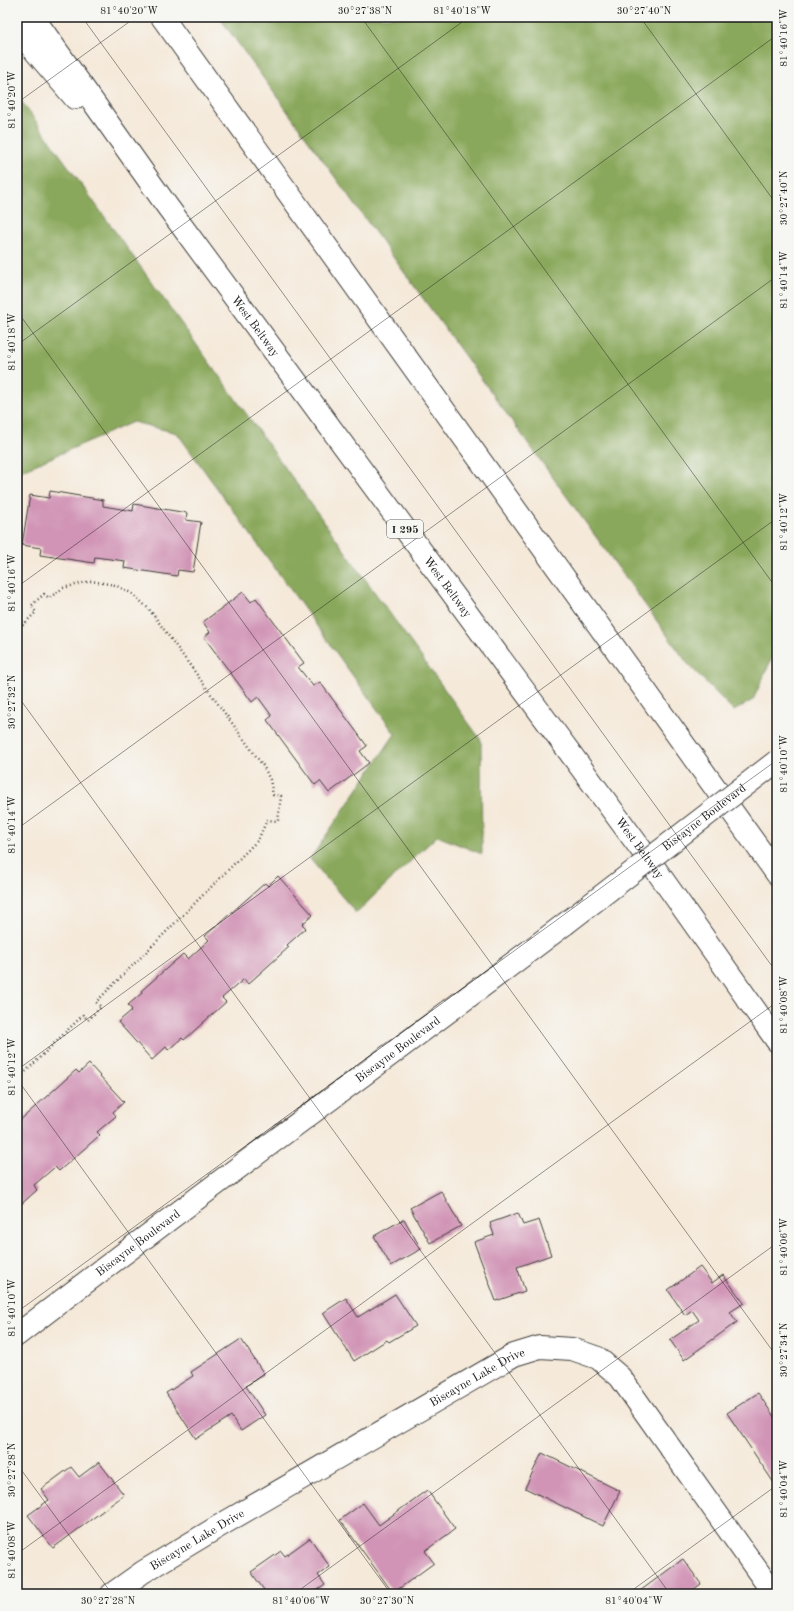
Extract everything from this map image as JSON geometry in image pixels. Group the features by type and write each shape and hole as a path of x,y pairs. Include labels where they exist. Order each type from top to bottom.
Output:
{"main road":[{"name":"West Beltway","path":"33,17 167,206 644,854 777,1041"},
{"path":"162,17 777,874"},
{"path":"17,30 167,206"},
{"name":"Biscayne Boulevard","path":"17,1335 90,1278 565,924 777,761"},
{"name":"Biscayne Lake Drive","path":"112,1594 143,1572 226,1522 514,1355 540,1347 572,1349 598,1358 620,1377 774,1594"}],"path":[{"path":"17,631 36,612 31,606 44,594 49,598 63,588 91,581 115,585 133,594 149,609 264,767 270,780 272,795 281,796 278,821 267,820 258,840 96,1002 101,1007 88,1020 83,1015 17,1080"}],"green space":[{"path":"219,17 777,17 777,647 753,700 734,711 688,664"},
{"path":"17,95 481,740 482,854 437,836 356,913 310,859 395,734 177,433 133,422 23,470 17,475"}],"building":[{"path":"50,491 103,500 103,506 133,511 134,504 187,513 186,520 201,522 193,572 178,570 177,576 124,568 125,561 95,557 94,563 40,555 41,548 22,545 30,495 49,498"},
{"path":"243,592 251,602 256,598 304,663 298,667 313,686 320,682 367,746 360,751 369,763 329,793 320,781 315,785 267,720 272,716 258,697 252,702 204,637 210,632 203,622"},
{"path":"278,876 313,915 302,924 306,928 287,945 289,947 248,984 244,979 222,998 226,1002 184,1040 182,1038 168,1050 166,1047 152,1060 118,1022 132,1010 128,1005 142,993 141,991 183,954 188,959 209,940 205,936 265,883 268,886"},
{"path":"89,1064 124,1102 113,1112 116,1116 97,1132 100,1135 59,1171 55,1167 34,1185 37,1190 17,1208 17,1130 20,1128 17,1123 76,1070 79,1073"},
{"path":"441,1191 461,1226 430,1243 410,1208"},
{"path":"518,1213 523,1225 539,1220 551,1255 517,1267 525,1291 496,1301 474,1242 494,1235 490,1223"},
{"path":"404,1219 421,1249 391,1266 374,1236"},
{"path":"700,1267 712,1283 723,1275 744,1303 730,1312 737,1322 684,1360 670,1340 699,1320 692,1310 685,1315 668,1290"},
{"path":"395,1294 416,1326 389,1342 387,1340 354,1361 323,1313 346,1298 358,1317"},
{"path":"241,1339 264,1374 246,1386 265,1415 241,1431 231,1416 196,1439 166,1393 193,1376 191,1372"},
{"path":"758,1393 777,1421 777,1481 774,1483 727,1413"},
{"path":"542,1453 620,1491 603,1526 525,1488"},
{"path":"99,1462 124,1495 53,1548 28,1515 49,1500 41,1489 71,1467 79,1477"},
{"path":"427,1490 455,1529 425,1551 434,1563 393,1593 340,1520 363,1503 379,1525"},
{"path":"310,1538 330,1567 318,1575 325,1585 312,1594 267,1594 251,1572 281,1551 285,1556"},
{"path":"683,1559 701,1584 687,1594 636,1594"}]}
